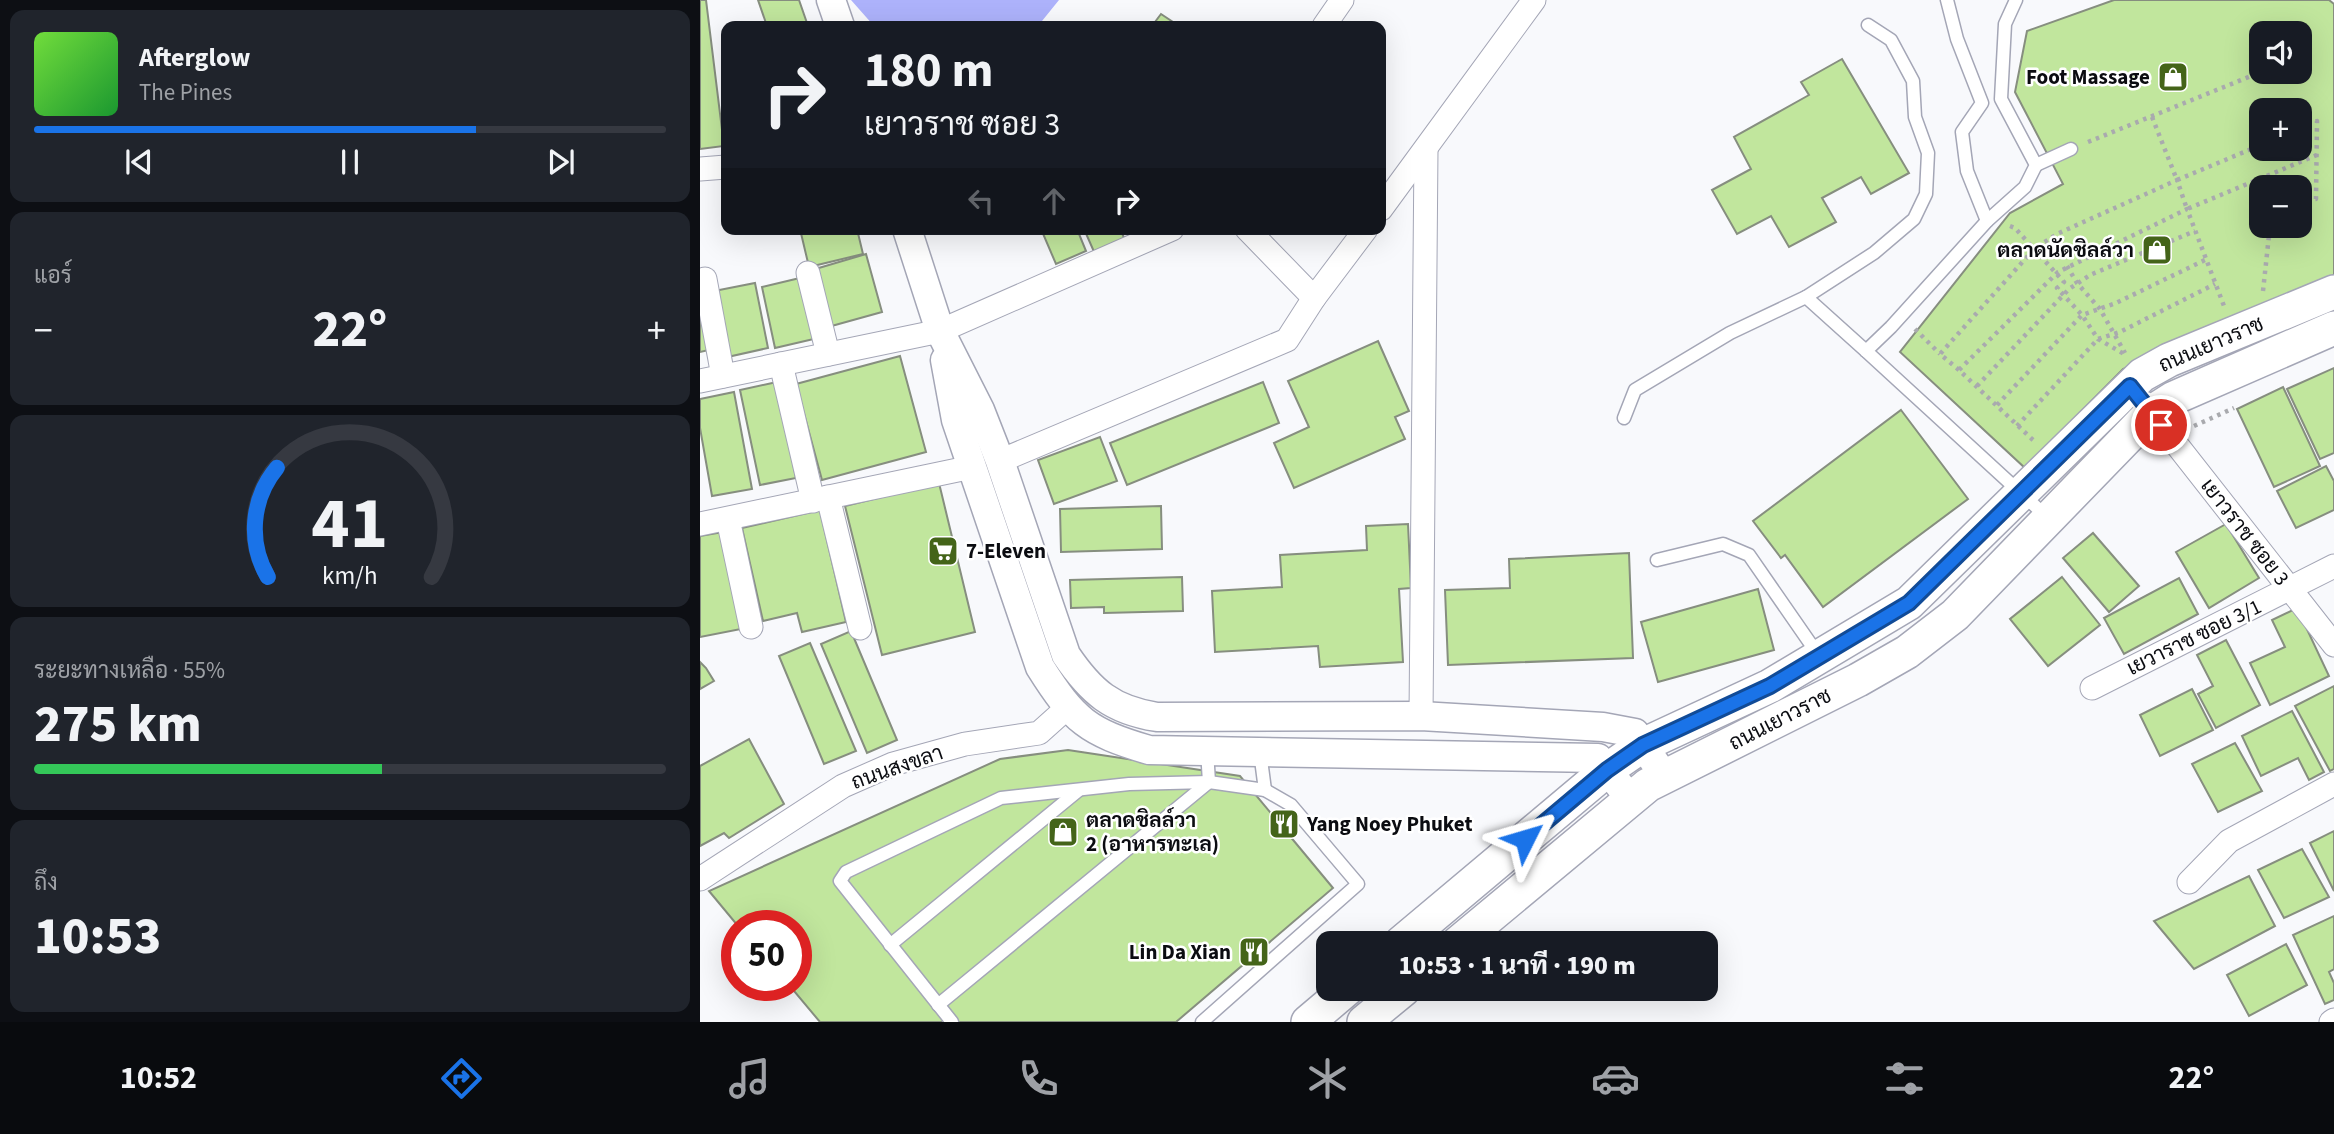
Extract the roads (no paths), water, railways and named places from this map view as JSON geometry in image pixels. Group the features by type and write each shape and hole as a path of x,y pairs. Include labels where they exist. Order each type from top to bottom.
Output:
{"main road":[{"name":"ถนนเยาวราช","path":"1415,931 1607,770 1643,745 1770,686 1909,603 2142,374 2334,292"},
{"name":"ถนนเยาวราช","path":"1473,931 1648,785 1858,680 1907,652 1955,615 2152,412 2174,398 2334,328"},
{"path":"1308,1022 1333,1001"},
{"path":"1364,1022 1389,1001"}],"street":[{"path":"831,0 838,21"},
{"path":"1327,21 1342,0"},
{"path":"1386,202 1534,0"},
{"path":"1421,716 1426,150"},
{"path":"700,169 721,167"},
{"path":"909,235 940,331 956,420 1040,667 1058,695 1082,723 1113,739 1149,750 1598,758 1631,800"},
{"path":"700,381 940,331 1158,235"},
{"path":"1253,235 1314,298"},
{"path":"1000,461 1287,341 1314,298 1361,235"},
{"path":"808,272 828,354"},
{"path":"705,279 723,376"},
{"path":"940,331 980,410 1000,461 1066,655 1081,677 1102,698 1132,713 1157,717 1421,716 1603,727 1635,733 1664,776"},
{"path":"781,364 860,628"},
{"name":"เยาวราช ซอย 3","path":"2130,386 2334,645"},
{"path":"701,518 729,519 972,467"},
{"path":"729,519 751,627"},
{"name":"เยวาราช ซอย 3/1","path":"2092,688 2334,566"},
{"name":"ถนนสงขลา","path":"700,879 843,786 893,764 965,744 1039,733 1068,707"},
{"path":"2189,882 2229,841 2334,784"}],"lane":[{"path":"1947,0 1958,39 1982,103"},
{"path":"2016,0 2005,24 2001,99 2036,165"},
{"path":"1624,418 1635,390 1730,333 1806,297 1874,253 1914,219 1926,194 1928,153 1915,117 1913,81 1891,40 1868,25"},
{"path":"1987,221 1967,171 1962,132 1982,103 2001,99"},
{"path":"1866,351 1902,316 1987,221 2025,187 2036,165 2071,149"},
{"path":"1806,297 2048,518"},
{"path":"1657,560 1723,544 1749,555 1819,656"},
{"path":"1207,751 1209,782"},
{"path":"1260,752 1265,790"},
{"path":"938,1005 1209,782"},
{"path":"952,1022 840,881 846,872 1001,798 1129,784 1209,782 1265,790 1291,804 1358,884 1202,1022"},
{"path":"890,945 1081,789"}],"water":[{"path":"851,0 1059,0 1042,21 870,21"}],"place":[{"name":"Foot Massage","path":"2173,77"},
{"name":"ตลาดนัดชิลล์วา","path":"2157,250"},
{"name":"7-Eleven","path":"943,551"},
{"name":"Yang Noey Phuket","path":"1284,824"},
{"name":"ตลาดชิลล์วา 2 (อาหารทะเล)","path":"1063,832"},
{"name":"Lin Da Xian","path":"1254,952"}]}
